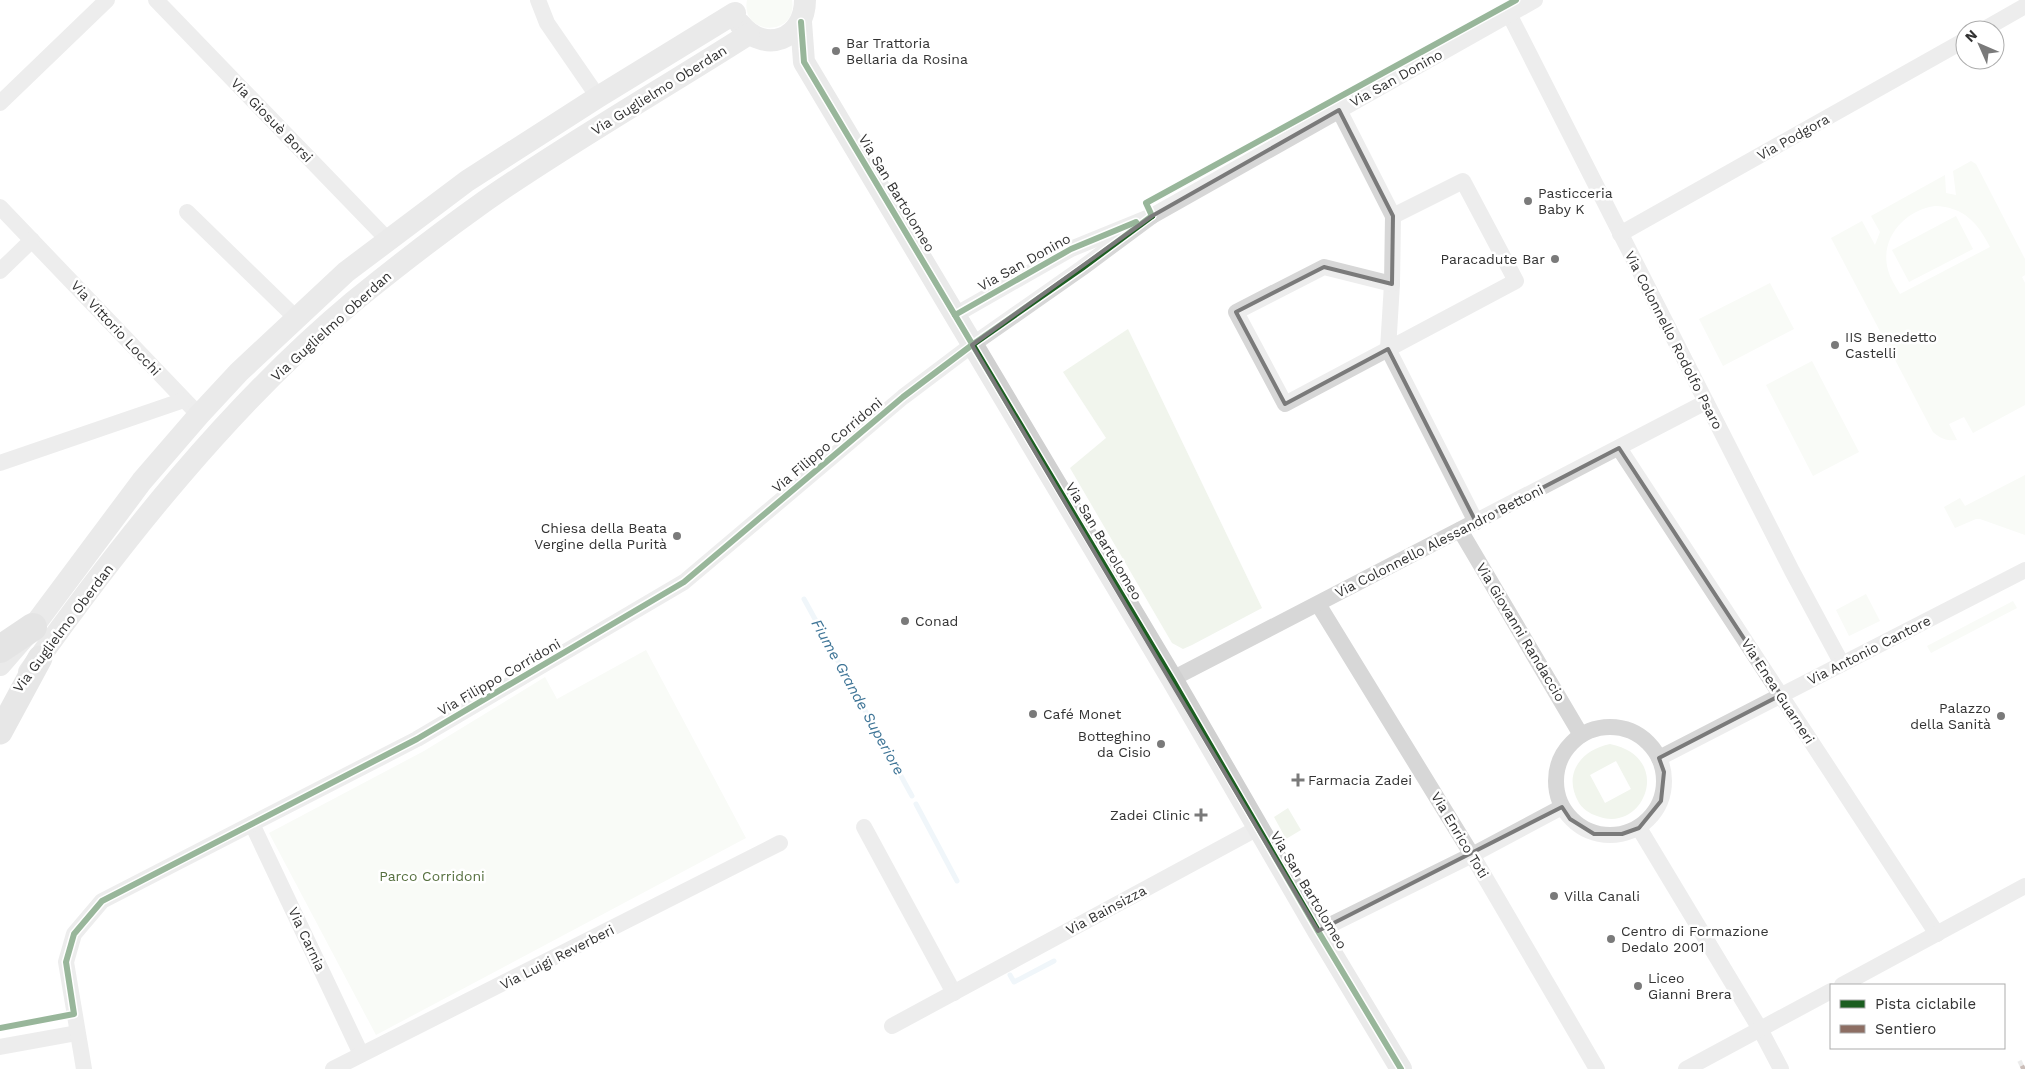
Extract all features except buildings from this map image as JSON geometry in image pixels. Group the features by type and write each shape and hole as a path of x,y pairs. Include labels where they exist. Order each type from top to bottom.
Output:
{"highway":[{"path":"0,649 33,627"}],"main road":[{"name":"Via Guglielmo Oberdan","path":"0,665 33,627 192,413 346,272 467,181 735,7 740,25 749,34 575,142 484,202 353,303 269,381 215,438 152,511 40,658 0,714"},
{"path":"749,34 770,41 788,35 803,11"},
{"name":"Via San Bartolomeo","path":"803,11 804,62"},
{"name":"Via San Bartolomeo","path":"770,41 804,62 1172,679 1318,931 1401,1069"},
{"path":"192,413 204,425 214,423 244,394 269,381"},
{"path":"0,732 40,658"}],"street":[{"path":"0,103 107,0"},
{"name":"Via Giosuè Borsi","path":"156,0 388,240"},
{"name":"Via Guglielmo Oberdan","path":"538,0 547,23 598,97"},
{"name":"Via San Donino","path":"972,345 1152,216 1535,0"},
{"path":"2000,20 2025,6"},
{"name":"Via Colonnello Rodolfo Psaro","path":"1510,14 1620,234 1842,664"},
{"name":"Via Podgora","path":"1620,234 1955,46"},
{"path":"1339,110 1393,216 1392,284 1388,349 1476,522"},
{"path":"1392,284 1324,267 1236,312 1284,404 1516,281 1463,181 1393,216"},
{"name":"Via Vittorio Locchi","path":"0,207 192,413"},
{"name":"Via Guglielmo Oberdan","path":"187,212 296,318"},
{"name":"Via San Donino","path":"955,315 1071,249 1152,216"},
{"path":"0,271 32,240"},
{"name":"Via Filippo Corridoni","path":"84,1069 66,962 74,934 102,901 418,739 684,582 903,397 972,345"},
{"name":"Via Colonnello Alessandro Bettoni","path":"1172,679 1706,402"},
{"name":"Via Guglielmo Oberdan","path":"0,463 192,413"},
{"name":"Via Enea Guarneri","path":"1619,448 1938,934"},
{"name":"Via Giovanni Randaccio","path":"1460,530 1582,735"},
{"name":"Via Antonio Cantore","path":"1659,758 2025,570"},
{"name":"Via Enrico Toti","path":"1318,604 1472,855 1597,1069"},
{"path":"1617,727 1634,732 1649,743 1659,758 1664,772 1664,787 1661,801 1653,814 1639,828 1622,834 1608,836 1594,834 1581,828 1570,819 1562,807 1556,792 1555,775 1564,752 1569,745 1582,735 1598,728 1617,727"},
{"path":"1318,931 1472,855 1562,807"},
{"name":"Via Carnia","path":"252,824 361,1054"},
{"path":"864,827 954,993"},
{"name":"Via Bainsizza","path":"892,1026 1258,828"},
{"path":"1639,828 1760,1029 1781,1069"},
{"name":"Via Luigi Reverberi","path":"333,1069 780,843"},
{"path":"1844,984 2025,886"},
{"path":"1686,1069 1830,992"},
{"path":"0,1047 77,1033"}],"highlighted area":[{"path":"1339,110 1393,216 1392,284 1324,267 1236,312 1285,404 1388,349 1476,522 1619,448 1781,695 1659,758 1664,772 1661,801 1639,828 1622,834 1594,834 1570,819 1562,807 1318,931 972,345 1152,216"}],"green space":[{"path":"747,0 792,0 792,12 787,21 779,26 769,28 760,26 752,21 747,12"},
{"path":"1971,161 1976,164 2025,259 2025,275 2022,277 2025,283 2025,405 1973,433 1964,417 1949,424 1957,440 1944,439 1933,432 1831,238 1862,221 1875,245 1880,232 1871,216 1945,175 1946,193 1956,195 1953,171","holes":["1935,206 1954,209 1969,218 1990,247 1900,294 1888,270 1886,258 1891,236 1897,227 1914,213"]},
{"path":"1956,216 1973,249 1909,282 1892,250"},
{"path":"1770,283 1794,329 1723,366 1699,319"},
{"path":"1128,329 1262,608 1183,649 1172,643 1070,468 1106,438 1063,372"},
{"path":"1812,361 1859,452 1813,476 1766,385"},
{"path":"2025,475 2025,535 1980,519 1955,528 1944,507 1960,498 1965,506"},
{"path":"1866,594 1880,621 1849,636 1836,610"},
{"path":"2013,601 2017,608 1931,653 1927,646"},
{"name":"Parco Corridoni","path":"646,650 746,838 376,1035 269,833 424,751 545,677 557,699"},
{"path":"1610,744 1630,752 1642,763 1647,778 1646,792 1639,805 1628,815 1614,819 1594,815 1579,803 1574,792 1574,773 1577,765 1583,758 1600,747","holes":["1616,761 1631,789 1605,803 1590,775"]},
{"path":"1288,808 1301,830 1286,839 1274,817"}],"waterway":[{"name":"Fiume Grande Superiore","path":"804,599 912,796"},
{"name":"Fiume Grande Superiore","path":"916,804 957,881"},
{"name":"Fiume Grande Superiore","path":"1010,975 1014,982 1054,961"}],"tunnel":[{"path":"2021,1069 2025,1067"}],"marked path":[{"path":"2021,1069 2025,1067"}],"cycle path":[{"path":"1152,216 1146,203 1516,0"},
{"path":"801,22 804,62 1172,679 1318,931 1401,1069"},
{"path":"0,1028 74,1014 66,962 74,934 102,901 417,739 684,582 903,397 1152,216"},
{"path":"955,315 1071,249 1136,222"}],"place":[{"name":"Bar Trattoria Bellaria da Rosina","path":"836,51"},
{"name":"Pasticceria Baby K","path":"1528,201"},
{"name":"Paracadute Bar","path":"1555,259"},
{"name":"IIS Benedetto Castelli","path":"1835,345"},
{"name":"Chiesa della Beata Vergine della Purità","path":"677,536"},
{"name":"Conad","path":"905,621"},
{"name":"Café Monet","path":"1033,714"},
{"name":"Palazzo della Sanità","path":"2001,716"},
{"name":"Botteghino da Cisio","path":"1161,744"},
{"name":"Farmacia Zadei","path":"1298,780"},
{"name":"Zadei Clinic","path":"1201,815"},
{"name":"Villa Canali","path":"1554,896"},
{"name":"Centro di Formazione Dedalo 2001","path":"1611,939"},
{"name":"Liceo Gianni Brera","path":"1638,986"}]}
